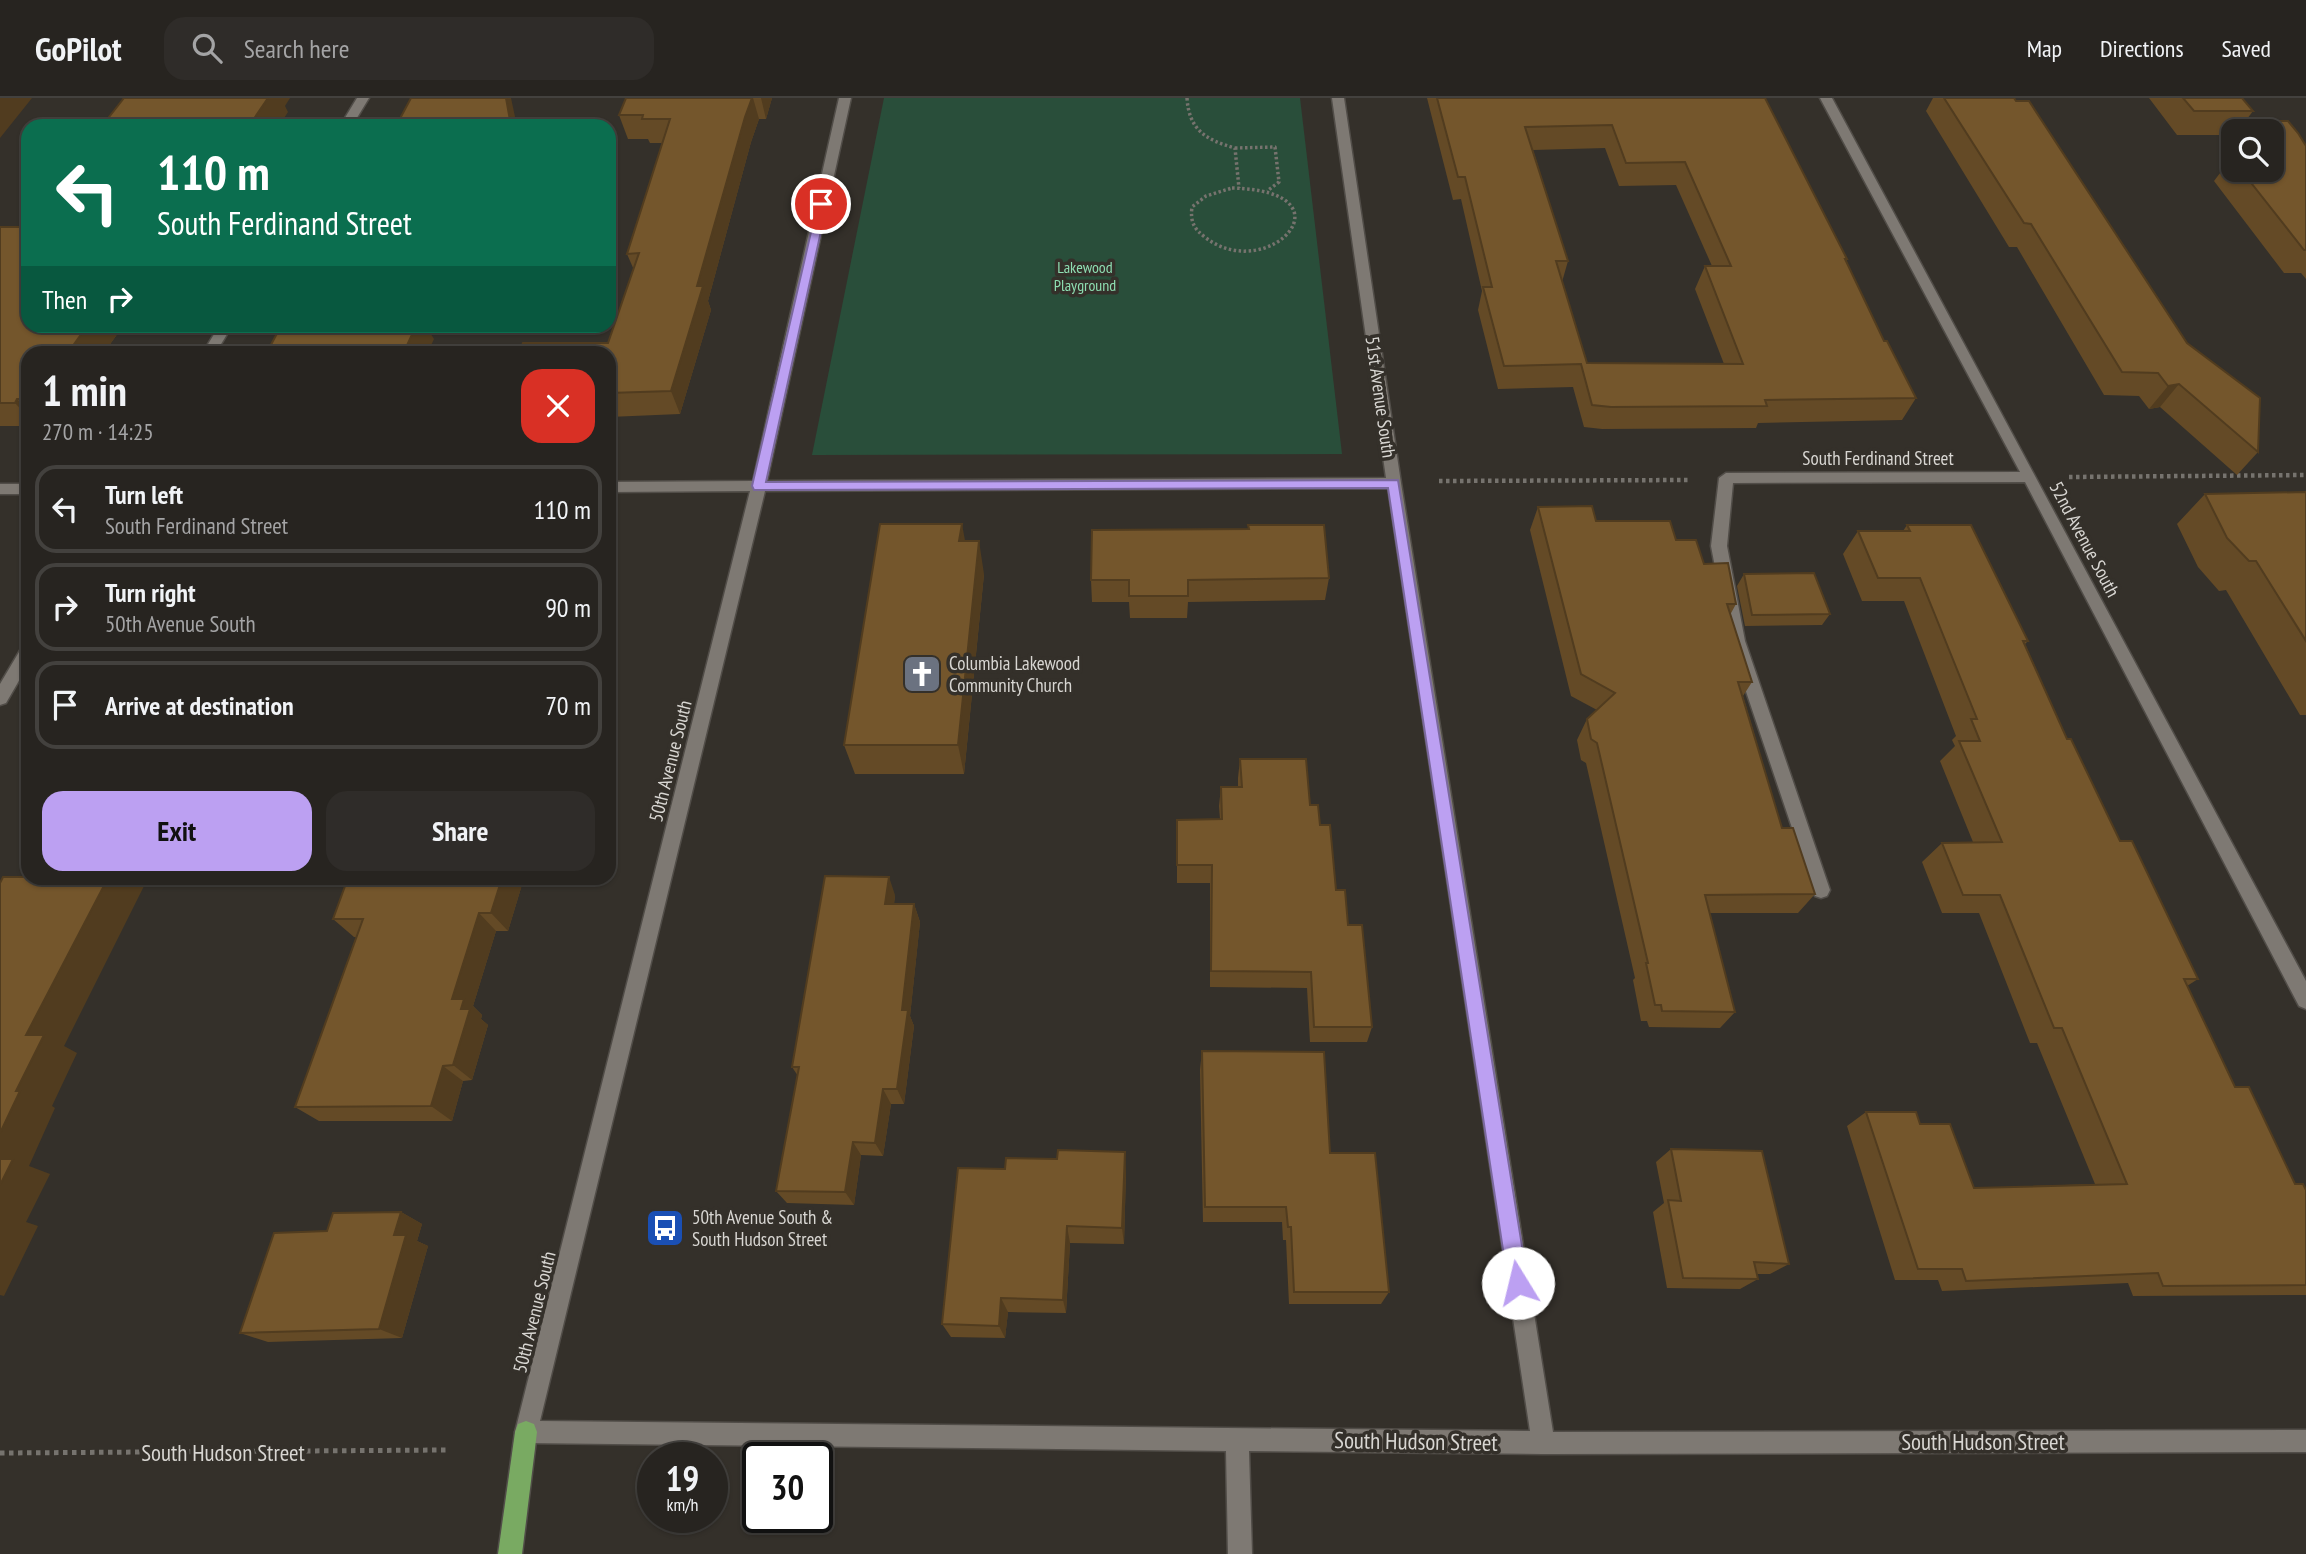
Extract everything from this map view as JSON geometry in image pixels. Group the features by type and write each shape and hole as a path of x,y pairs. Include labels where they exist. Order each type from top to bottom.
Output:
{"main road":[{"path":"510,1554 526,1432"}],"street":[{"path":"350,119 363,98"},
{"name":"50th Avenue South","path":"526,1432 759,486 845,98"},
{"name":"51st Avenue South","path":"1338,98 1394,483 1543,1443"},
{"name":"52nd Avenue South","path":"1826,98 2306,1000"},
{"name":"South Ferdinand Street","path":"1821,890 1737,641 1719,546 1726,478 2030,477"},
{"path":"616,487 1394,483"},
{"path":"0,489 21,489"},
{"path":"0,698 21,663"},
{"name":"South Hudson Street","path":"526,1432 1543,1443 2306,1441"},
{"path":"1237,1440 1240,1554"}],"path":[{"path":"1187,98 1187,113 1195,130 1210,141 1236,148 1275,148 1279,182 1267,191"},
{"path":"1236,148 1239,188"},
{"path":"1239,188 1267,191 1282,198 1292,207 1296,217 1295,228 1280,242 1257,250 1222,247 1196,233 1191,224 1190,214 1194,204 1217,191 1239,188"},
{"path":"2069,477 2306,475"},
{"path":"1439,481 1701,480"},
{"name":"South Hudson Street","path":"0,1452 446,1450"}],"green space":[{"name":"Lakewood Playground","path":"884,98 1300,98 1342,454 812,455"}],"building":[{"path":"124,98 268,98 254,119 108,119"},
{"path":"411,98 506,98 510,119 400,119"},
{"path":"626,98 752,98 697,286 703,286 671,391 616,393 616,346 522,346 523,343 608,343 611,333 616,333 616,320 639,253 627,254 670,119 642,119 643,115 619,115"},
{"path":"1437,98 1765,98 1847,259 1884,341 1887,341 1916,398 1765,400 1767,406 1611,407 1592,405 1581,364 1504,366 1483,287 1492,287 1465,177 1458,177","holes":["1612,125 1626,163 1685,162 1731,266 1705,266 1743,364 1587,363 1556,261 1568,261 1525,127"]},
{"path":"1944,98 2014,98 2016,101 2029,101 2187,343 2260,398 2258,452 2179,384 2168,386 2158,373 2122,372 2031,224 2024,223"},
{"path":"2183,98 2242,98 2253,111 2194,111"},
{"path":"2284,121 2288,121 2306,146 2304,250 2250,182 2284,182"},
{"path":"0,227 21,227 21,333 82,333 73,346 21,346 21,399 17,399 15,403 0,403"},
{"path":"277,333 413,333 407,346 270,346"},
{"path":"2306,492 2306,641 2256,561 2249,561 2227,538 2205,494"},
{"path":"1592,506 1596,521 1670,521 1676,540 1696,540 1704,564 1728,563 1736,604 1727,604 1752,682 1738,682 1782,828 1793,828 1815,894 1705,895 1735,1012 1662,1011 1661,1005 1655,1005 1648,963 1597,743 1591,739 1587,719 1615,693 1581,674 1538,507"},
{"name":"Columbia Lakewood Community Church","path":"880,524 962,524 959,541 979,541 958,745 844,745"},
{"path":"1248,525 1324,525 1329,578 1188,580 1188,596 1129,596 1129,580 1091,580 1092,530 1249,529"},
{"path":"1907,525 1971,525 2028,641 2023,641 2067,739 2071,739 2120,841 2132,841 2198,979 2184,979 2235,1087 2249,1087 2295,1184 2303,1184 2306,1190 2306,1285 2163,1286 2158,1273 1966,1281 1962,1269 1918,1269 1866,1112 1916,1112 1920,1124 1950,1124 1974,1188 2127,1184 2062,1028 2054,1028 2000,895 1963,895 1942,843 2002,842 1959,741 1980,741 1971,719 1977,719 1920,578 1878,578 1858,531 1910,531"},
{"path":"1814,573 1830,614 1752,615 1744,574"},
{"path":"1240,759 1306,759 1310,805 1318,805 1320,825 1330,825 1336,890 1345,890 1348,925 1362,925 1372,1027 1314,1027 1311,972 1211,971 1212,865 1177,865 1177,820 1222,819 1221,787 1242,787"},
{"path":"825,876 889,877 885,904 914,904 902,1010 908,1010 897,1089 883,1089 875,1143 853,1142 845,1192 776,1191 799,1067 792,1067"},
{"path":"3,877 21,877 21,885 104,885 26,1035 44,1035 16,1091 20,1091 0,1133 0,883"},
{"path":"345,885 500,885 491,913 479,913 452,999 464,999 461,1009 470,1009 453,1065 443,1066 431,1106 295,1107 363,919 333,919"},
{"path":"1202,1051 1324,1052 1330,1153 1375,1153 1389,1292 1294,1292 1291,1227 1288,1227 1286,1207 1205,1207"},
{"path":"1671,1149 1762,1151 1789,1264 1754,1262 1758,1279 1683,1278 1668,1200 1681,1201"},
{"path":"1058,1150 1125,1152 1122,1228 1067,1226 1063,1300 1001,1298 999,1326 942,1324 958,1168 1005,1169 1006,1158 1057,1159"},
{"path":"0,1159 13,1159 0,1185"},
{"path":"401,1212 394,1235 406,1235 379,1329 240,1333 274,1233 327,1231 333,1213"}],"place":[{"name":"Columbia Lakewood Community Church","path":"922,674"},
{"name":"50th Avenue South & South Hudson Street","path":"665,1228"}],"route":[{"path":"821,204 759,486 1394,483 1518,1283"}]}
